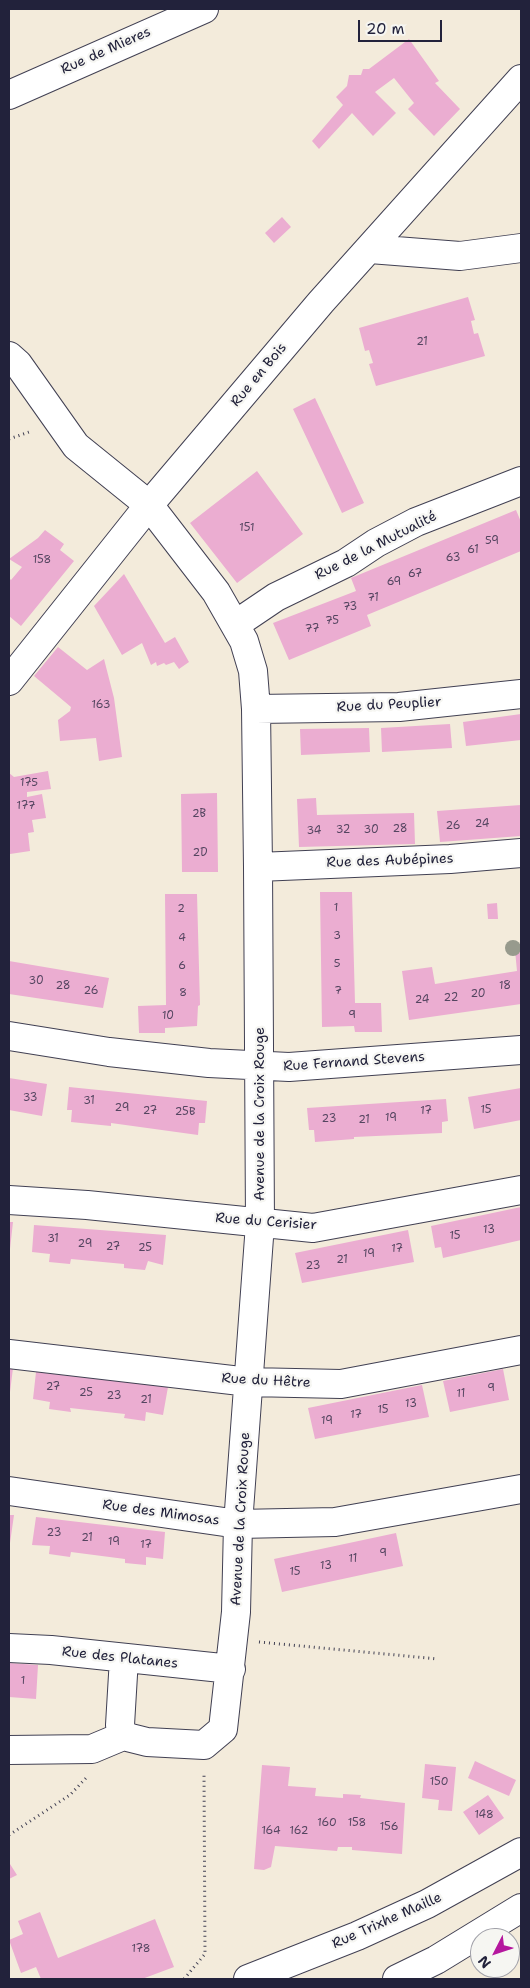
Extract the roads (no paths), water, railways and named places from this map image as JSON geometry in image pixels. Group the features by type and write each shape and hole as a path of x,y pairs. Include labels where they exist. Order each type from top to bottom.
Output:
{"street":[{"name":"Rue de Mieres","path":"9,95 204,9"},
{"name":"Rue en Bois","path":"9,681 150,505 321,302 521,79"},
{"path":"370,249 460,256 521,248"},
{"name":"Avenue de la Croix Rouge","path":"9,356 18,364 76,446 150,505 216,592 236,624 253,671 256,709 260,1224 238,1524 236,1612 231,1670 223,1729 204,1745 147,1742 123,1736"},
{"name":"Rue de la Mutualité","path":"236,624 276,597 346,563 376,543 408,526 521,480"},
{"name":"Rue du Peuplier","path":"256,709 398,707 521,694"},
{"name":"Rue des Aubépines","path":"258,867 450,859 521,852"},
{"name":"Rue Fernand Stevens","path":"9,1036 109,1052 208,1063 289,1067 521,1050"},
{"name":"Rue du Cerisier","path":"9,1200 87,1205 313,1228 521,1190"},
{"name":"Rue du Hêtre","path":"9,1354 249,1382 341,1384 521,1350"},
{"name":"Rue des Mimosas","path":"9,1491 238,1524 335,1522 521,1489"},
{"name":"Rue des Platanes","path":"9,1648 231,1670"},
{"path":"9,1750 92,1750 123,1736 120,1725 124,1658"},
{"name":"Rue Trixhe Maille","path":"248,1979 357,1936 427,1904 521,1852"},
{"path":"397,1979 436,1960 521,1908"}]}
